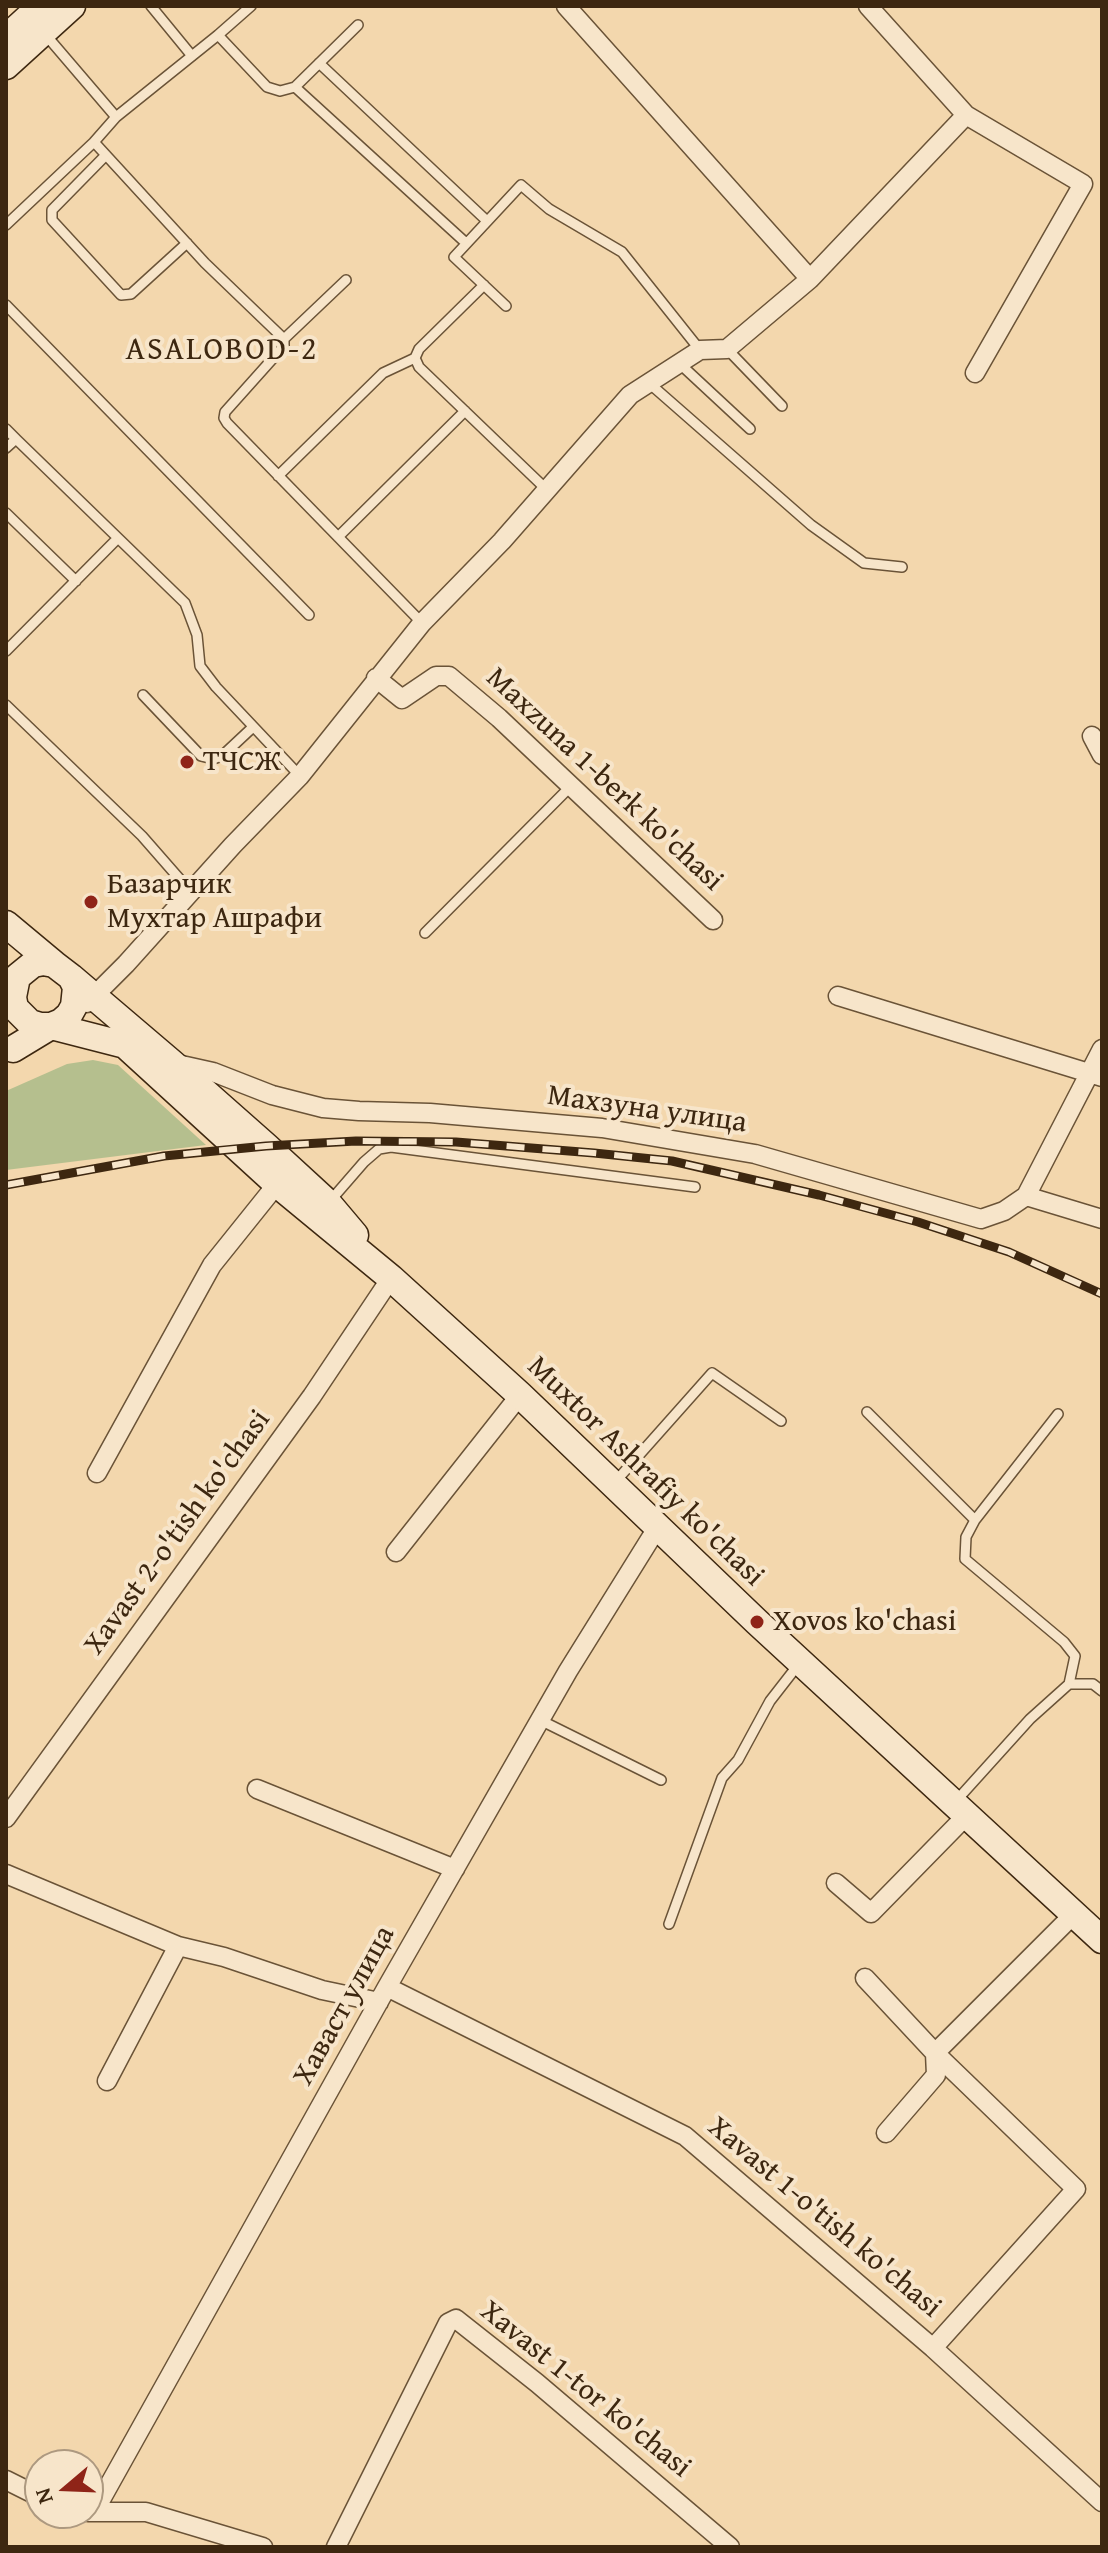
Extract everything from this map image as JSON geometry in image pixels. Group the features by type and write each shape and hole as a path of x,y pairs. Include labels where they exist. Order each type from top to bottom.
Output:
{"main road":[{"path":"6,38 38,18 72,6"},
{"path":"6,66 38,18"},
{"name":"Muxtor Ashrafiy ko'chasi","path":"6,924 172,1063 328,1203 391,1278"},
{"path":"10,1050 60,1020 76,995 63,970 43,962 24,969 8,985 15,1008 21,1016 40,1026 60,1020"},
{"name":"Muxtor Ashrafiy ko'chasi","path":"60,1020 125,1045 277,1184 391,1278 1102,1940"},
{"path":"10,1050 62,1040 125,1045"}],"street":[{"path":"566,6 810,279"},
{"path":"868,6 966,115 1083,184 975,373"},
{"path":"60,1020 95,997 300,776 422,623 502,541 630,395 700,350 727,349 810,279 966,115"},
{"name":"Maxzuna 1-berk ko'chasi","path":"376,678 402,699 436,676 449,676 499,718 713,920"},
{"path":"1092,736 1102,755"},
{"path":"838,996 1096,1074"},
{"path":"1102,1049 1096,1074 1026,1196 1102,1219"},
{"name":"Махзуна улица","path":"172,1063 213,1072 272,1095 323,1108 430,1113 602,1128 755,1154 981,1219 1004,1211 1026,1196"},
{"path":"97,1473 212,1265 277,1184"},
{"name":"Xavast 2-o'tish ko'chasi","path":"6,1818 312,1396 391,1278"},
{"path":"396,1552 520,1395"},
{"name":"Хаваст улица","path":"104,2481 540,1720 657,1528"},
{"path":"257,1789 455,1869"},
{"path":"836,1883 871,1913 960,1810"},
{"path":"6,1874 178,1946 224,1957 322,1990 383,1995"},
{"path":"886,2133 936,2075 935,2053 1074,1914"},
{"path":"107,2081 178,1946"},
{"path":"865,1978 935,2053 1076,2189 933,2348"},
{"name":"Xavast 1-o'tish ko'chasi","path":"383,1995 685,2136 933,2348 1102,2502"},
{"name":"Xavast 1-tor ko'chasi","path":"336,2547 448,2323 456,2319 537,2383 730,2547"},
{"path":"6,2480 24,2489"},
{"path":"104,2512 146,2512 263,2547"}],"lane":[{"path":"151,6 192,56"},
{"path":"6,225 94,142 116,117 251,6"},
{"path":"38,18 116,117"},
{"path":"218,35 267,87 280,91 295,87 358,25"},
{"path":"319,63 487,221"},
{"path":"295,87 466,243"},
{"path":"94,142 187,243 284,339 284,346 225,412 224,418 422,623"},
{"path":"106,155 52,210 52,220 121,295 131,294 187,243"},
{"path":"506,306 454,257 521,185 549,209 622,252 700,350"},
{"path":"284,339 346,280"},
{"path":"278,476 383,373 415,358 419,349 484,285"},
{"path":"6,305 309,615"},
{"path":"727,349 782,406"},
{"path":"415,358 419,367 547,490"},
{"path":"679,363 750,429"},
{"path":"649,383 811,525 853,556 864,563 902,567"},
{"path":"338,537 465,411"},
{"path":"6,429 185,603 197,635 200,666 300,776"},
{"path":"6,448 16,439"},
{"path":"6,513 76,581"},
{"path":"6,651 118,538"},
{"path":"143,695 201,756 213,759 222,756 253,727"},
{"path":"6,705 142,836 191,892"},
{"path":"425,933 571,786"},
{"path":"328,1203 364,1162 379,1149 391,1147 695,1187"},
{"path":"614,1484 712,1373 781,1421"},
{"path":"867,1412 975,1520"},
{"path":"960,1810 1030,1719 1069,1684 1075,1656 1064,1642 965,1559 966,1537 975,1520 1058,1414"},
{"path":"669,1924 722,1778 738,1760 770,1701 800,1662"},
{"path":"1069,1684 1093,1684 1102,1691"},
{"path":"540,1720 661,1780"}],"green space":[{"path":"93,1060 118,1065 206,1145 6,1170 6,1091 67,1064"}],"railway":[{"path":"6,1185 164,1156 356,1141 456,1142 594,1153 672,1161 918,1222 1009,1252 1102,1294"}],"place":[{"name":"ТЧСЖ","path":"187,762"},
{"name":"Базарчик Мухтар Ашрафи","path":"91,902"},
{"name":"Xovos ko'chasi","path":"757,1622"}],"district":[{"name":"ASALOBOD-2","path":"222,351"}]}
